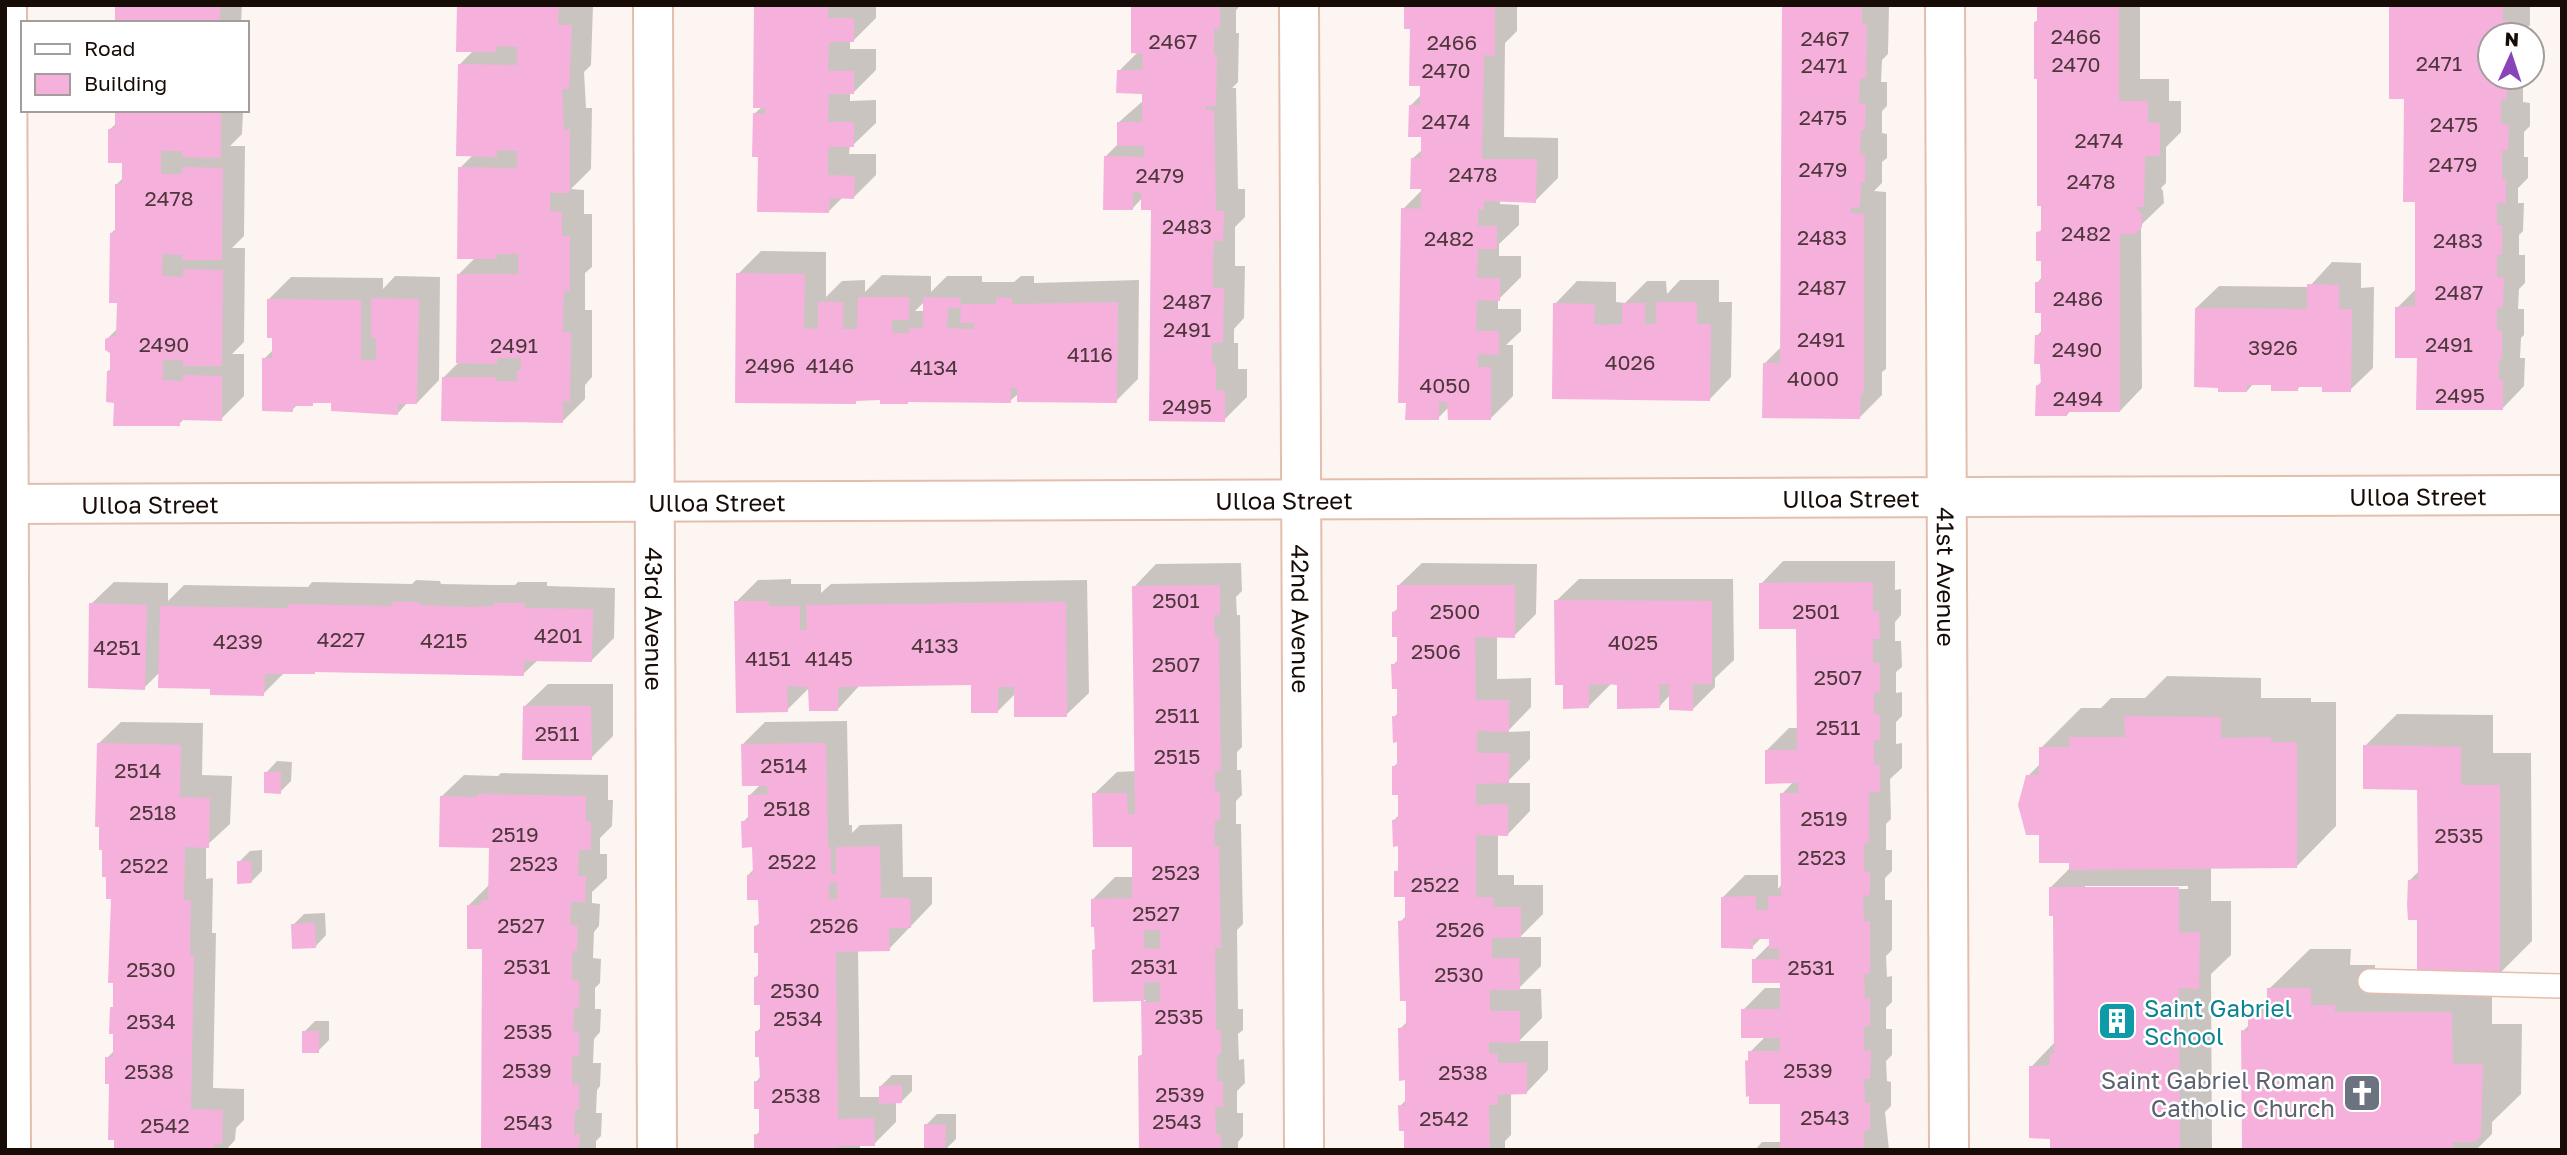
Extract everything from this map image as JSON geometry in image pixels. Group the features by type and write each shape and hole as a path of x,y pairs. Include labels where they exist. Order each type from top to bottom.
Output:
{"street":[{"path":"7,5 11,1150"},
{"name":"43rd Avenue","path":"653,5 657,1150"},
{"name":"42nd Avenue","path":"1299,5 1304,1150"},
{"name":"41st Avenue","path":"1945,5 1949,1150"},
{"name":"Ulloa Street","path":"7,503 2562,495"}],"lane":[{"path":"2370,981 2562,986"}],"building":[{"path":"115,5 220,5 220,21 115,21"},
{"path":"457,5 559,5 558,25 572,25 569,89 562,89 564,130 570,129 570,193 550,193 550,211 562,212 562,236 570,236 570,291 564,291 563,332 571,332 570,402 563,401 563,423 441,421 442,377 496,377 496,381 517,381 517,370 521,370 521,358 497,358 497,364 456,363 457,274 518,274 518,254 497,254 497,259 457,259 458,167 517,168 517,151 497,150 497,157 456,156 458,64 517,65 517,47 496,46 496,52 456,52"},
{"path":"754,5 828,5 828,18 854,18 854,42 829,42 828,71 854,71 854,94 829,94 828,122 854,122 854,147 828,147 828,175 855,176 854,199 830,198 829,213 757,212 758,157 752,157 753,113 765,114 765,108 753,108"},
{"path":"1131,5 1220,5 1220,29 1214,29 1214,55 1217,54 1216,106 1206,106 1206,110 1214,110 1216,211 1224,211 1223,241 1214,241 1213,263 1213,287 1224,288 1223,343 1212,343 1212,365 1216,365 1216,391 1225,390 1225,422 1149,421 1151,210 1141,210 1141,193 1133,192 1133,210 1103,210 1104,156 1144,157 1144,146 1117,146 1117,122 1142,122 1142,94 1116,93 1117,70 1142,70 1143,54 1131,53"},
{"path":"1404,5 1495,5 1495,56 1484,55 1482,159 1537,159 1536,203 1484,201 1484,210 1478,209 1478,226 1497,226 1497,249 1478,249 1477,278 1500,278 1500,301 1477,300 1476,331 1499,331 1499,355 1478,354 1478,367 1491,367 1491,420 1448,420 1447,402 1439,402 1439,420 1405,420 1406,403 1398,403 1401,208 1421,209 1421,189 1410,189 1411,158 1421,158 1421,137 1408,137 1409,105 1420,105 1420,86 1409,86 1410,29 1404,29"},
{"path":"1782,5 1862,5 1862,25 1867,24 1866,78 1860,79 1859,104 1866,103 1865,130 1861,130 1860,155 1865,155 1865,182 1861,182 1860,207 1850,208 1851,213 1864,214 1864,393 1861,393 1860,419 1762,418 1763,363 1780,363"},
{"path":"2037,5 2119,5 2119,101 2148,101 2148,122 2160,123 2160,156 2145,156 2144,207 2135,207 2142,214 2142,227 2135,234 2120,234 2120,412 2067,412 2067,416 2035,416 2036,385 2041,385 2040,364 2034,364 2035,335 2041,335 2041,313 2035,313 2035,282 2041,282 2041,261 2036,261 2036,232 2041,231 2041,206 2037,206 2037,79 2034,79 2034,22 2037,22"},
{"path":"2389,5 2503,5 2503,21 2476,21 2476,91 2507,91 2507,99 2501,99 2501,124 2509,125 2508,150 2502,150 2502,179 2506,178 2506,203 2497,203 2497,225 2502,225 2502,255 2497,255 2497,277 2504,277 2503,307 2497,308 2497,330 2502,331 2499,380 2503,380 2503,410 2416,410 2417,358 2395,358 2395,307 2415,306 2415,202 2403,202 2404,99 2389,99"},
{"path":"115,112 221,112 221,158 182,157 182,151 161,151 161,174 182,174 182,167 223,168 222,260 182,260 182,255 163,254 162,269 163,276 183,277 183,269 223,270 222,366 183,366 183,360 163,360 163,380 183,381 183,375 222,376 222,421 180,420 180,426 113,426 114,403 106,402 110,353 105,350 105,339 116,335 117,303 109,303 110,233 115,233 115,184 122,184 122,163 108,163 108,129 115,129"},
{"path":"736,273 805,274 804,328 818,329 818,302 843,302 843,329 857,329 858,297 909,297 909,320 892,320 892,333 909,333 909,328 923,328 923,297 961,298 960,304 996,304 997,297 1012,298 1012,304 1118,302 1117,403 1017,402 1017,388 1011,388 1011,403 880,404 880,400 856,401 856,404 735,403","holes":["948,308 961,308 960,323 974,323 974,329 947,328"]},
{"path":"2307,284 2339,285 2339,309 2352,309 2351,392 2322,392 2322,387 2298,387 2298,391 2271,391 2271,385 2247,385 2247,392 2218,392 2218,388 2194,387 2195,308 2307,309"},
{"path":"371,298 419,299 417,404 398,404 398,415 331,411 331,403 293,406 293,412 262,411 262,358 272,358 272,338 267,338 267,299 361,300 361,360 376,360 376,338 371,338"},
{"path":"1656,302 1697,302 1697,324 1711,324 1710,401 1552,399 1553,303 1595,304 1594,324 1604,325 1622,324 1622,303 1645,303 1645,324 1656,324"},
{"path":"1873,582 1873,611 1879,611 1880,639 1873,639 1873,663 1880,663 1880,691 1874,692 1874,714 1880,714 1880,740 1874,740 1874,765 1880,765 1880,792 1869,792 1869,843 1864,844 1864,872 1870,871 1870,895 1863,896 1864,922 1870,921 1870,974 1864,974 1865,998 1870,998 1870,1026 1864,1026 1864,1051 1871,1050 1870,1079 1864,1079 1865,1103 1870,1103 1870,1130 1864,1130 1864,1150 1780,1150 1780,1104 1749,1104 1749,1096 1746,1097 1745,1060 1748,1061 1748,1051 1780,1051 1780,1038 1741,1038 1741,1009 1780,1009 1780,983 1752,983 1752,959 1779,959 1779,948 1769,949 1769,939 1753,939 1753,949 1721,948 1721,897 1756,896 1756,910 1768,910 1768,896 1781,896 1780,793 1798,793 1798,783 1765,784 1765,750 1797,750 1796,629 1759,629 1759,583"},
{"path":"1220,585 1220,615 1214,615 1215,637 1219,637 1221,771 1215,772 1215,791 1220,792 1220,820 1215,820 1214,846 1219,846 1221,948 1215,948 1216,1030 1221,1031 1217,1081 1223,1081 1223,1107 1215,1107 1216,1134 1221,1135 1221,1150 1139,1150 1138,1056 1142,1055 1141,1001 1093,1002 1092,950 1095,949 1094,927 1091,927 1091,899 1132,898 1132,847 1093,847 1092,793 1127,793 1128,814 1135,814 1132,586","holes":["1144,930 1160,930 1160,949 1144,948","1160,982 1160,1002 1144,1002 1144,983"]},
{"path":"1397,585 1515,585 1515,638 1475,637 1476,700 1509,700 1509,732 1477,731 1477,753 1509,753 1509,783 1476,784 1476,805 1508,804 1508,836 1476,835 1476,897 1493,897 1493,907 1521,907 1521,938 1492,938 1492,958 1519,958 1520,990 1490,990 1490,1011 1520,1011 1520,1043 1489,1042 1489,1053 1498,1054 1498,1063 1527,1063 1527,1094 1498,1095 1498,1105 1489,1105 1490,1150 1404,1150 1404,1131 1399,1131 1398,1105 1405,1106 1405,1080 1399,1081 1398,1028 1406,1027 1406,1001 1400,1001 1398,921 1405,920 1405,897 1394,897 1398,846 1393,847 1392,820 1398,819 1398,795 1392,795 1392,766 1397,766 1397,742 1393,743 1392,716 1397,717 1397,689 1392,689 1391,664 1397,664 1397,637 1392,637 1392,612 1397,611"},
{"path":"1554,600 1712,601 1712,684 1693,684 1693,711 1669,710 1669,684 1659,684 1660,708 1617,709 1617,685 1607,684 1589,685 1589,708 1563,709 1563,685 1555,685"},
{"path":"734,601 769,601 769,606 800,606 800,630 807,630 806,605 1066,602 1067,717 1014,717 1014,687 998,687 998,713 971,713 971,685 838,687 838,711 809,711 808,687 787,686 788,712 736,713"},
{"path":"392,602 470,607 494,606 494,603 525,603 525,608 593,609 592,662 524,661 524,676 315,672 265,674 264,696 210,695 210,689 158,688 160,606 288,608 288,604 392,606"},
{"path":"89,603 147,605 145,690 88,688"},
{"path":"523,706 591,706 592,760 522,760"},
{"path":"2124,716 2221,717 2221,738 2271,737 2271,742 2297,742 2297,868 2069,870 2069,863 2039,863 2039,835 2026,835 2018,805 2026,775 2039,775 2039,747 2069,747 2069,737 2125,737"},
{"path":"97,743 181,745 180,797 210,798 209,848 185,847 184,900 191,900 190,955 194,955 191,1109 223,1110 222,1144 214,1144 214,1150 114,1150 114,1140 108,1140 109,1084 105,1084 105,1057 113,1057 113,1034 109,1034 113,983 108,983 111,899 106,899 106,877 102,877 102,850 99,850 99,827 95,827"},
{"path":"826,743 831,874 836,874 836,847 880,846 881,898 910,898 911,928 889,928 890,951 836,952 838,1119 874,1118 875,1146 838,1146 838,1150 754,1150 754,1134 759,1135 759,1109 754,1109 754,1081 760,1082 759,1057 755,1057 755,1031 760,1032 760,1005 754,1005 754,977 758,977 758,953 754,953 754,926 759,925 758,900 747,900 747,875 753,875 752,847 742,848 741,821 748,821 748,795 768,794 767,786 742,786 741,744","holes":["837,882 837,899 829,899 829,883"]},
{"path":"2363,745 2461,747 2461,785 2500,785 2500,976 2417,977 2417,920 2408,920 2407,905 2408,880 2418,879 2417,790 2363,789"},
{"path":"264,772 281,772 281,794 264,793"},
{"path":"477,794 586,796 586,821 591,822 591,850 579,850 578,876 586,876 585,902 571,902 570,925 578,926 577,951 572,951 572,980 579,980 579,1007 574,1007 573,1031 579,1031 579,1056 572,1057 572,1085 579,1084 579,1110 575,1110 574,1135 580,1134 579,1150 481,1150 482,949 467,949 467,905 481,905 481,900 488,900 489,848 439,847 440,796 477,797"},
{"path":"237,861 251,861 252,883 237,884"},
{"name":"Saint Gabriel School","path":"2049,887 2179,887 2179,933 2200,932 2199,989 2179,988 2180,1150 2050,1150 2050,1139 2029,1138 2029,1066 2049,1066 2050,1054 2054,1053 2053,916 2049,916"},
{"path":"315,923 316,948 292,949 291,924"},
{"name":"Saint Gabriel Roman Catholic Church","path":"2267,988 2311,988 2311,1005 2335,1005 2335,1012 2452,1012 2453,1064 2483,1064 2481,1136 2475,1142 2453,1142 2453,1150 2242,1150 2241,1030 2248,1031 2248,1013 2267,1013"},
{"path":"302,1031 319,1031 319,1053 302,1053"},
{"path":"902,1085 902,1103 879,1104 879,1086"},
{"path":"924,1124 946,1125 945,1150 924,1150"}],"place":[{"name":"Saint Gabriel School","path":"2117,1021"},
{"name":"Saint Gabriel Roman Catholic Church","path":"2362,1093"}]}
